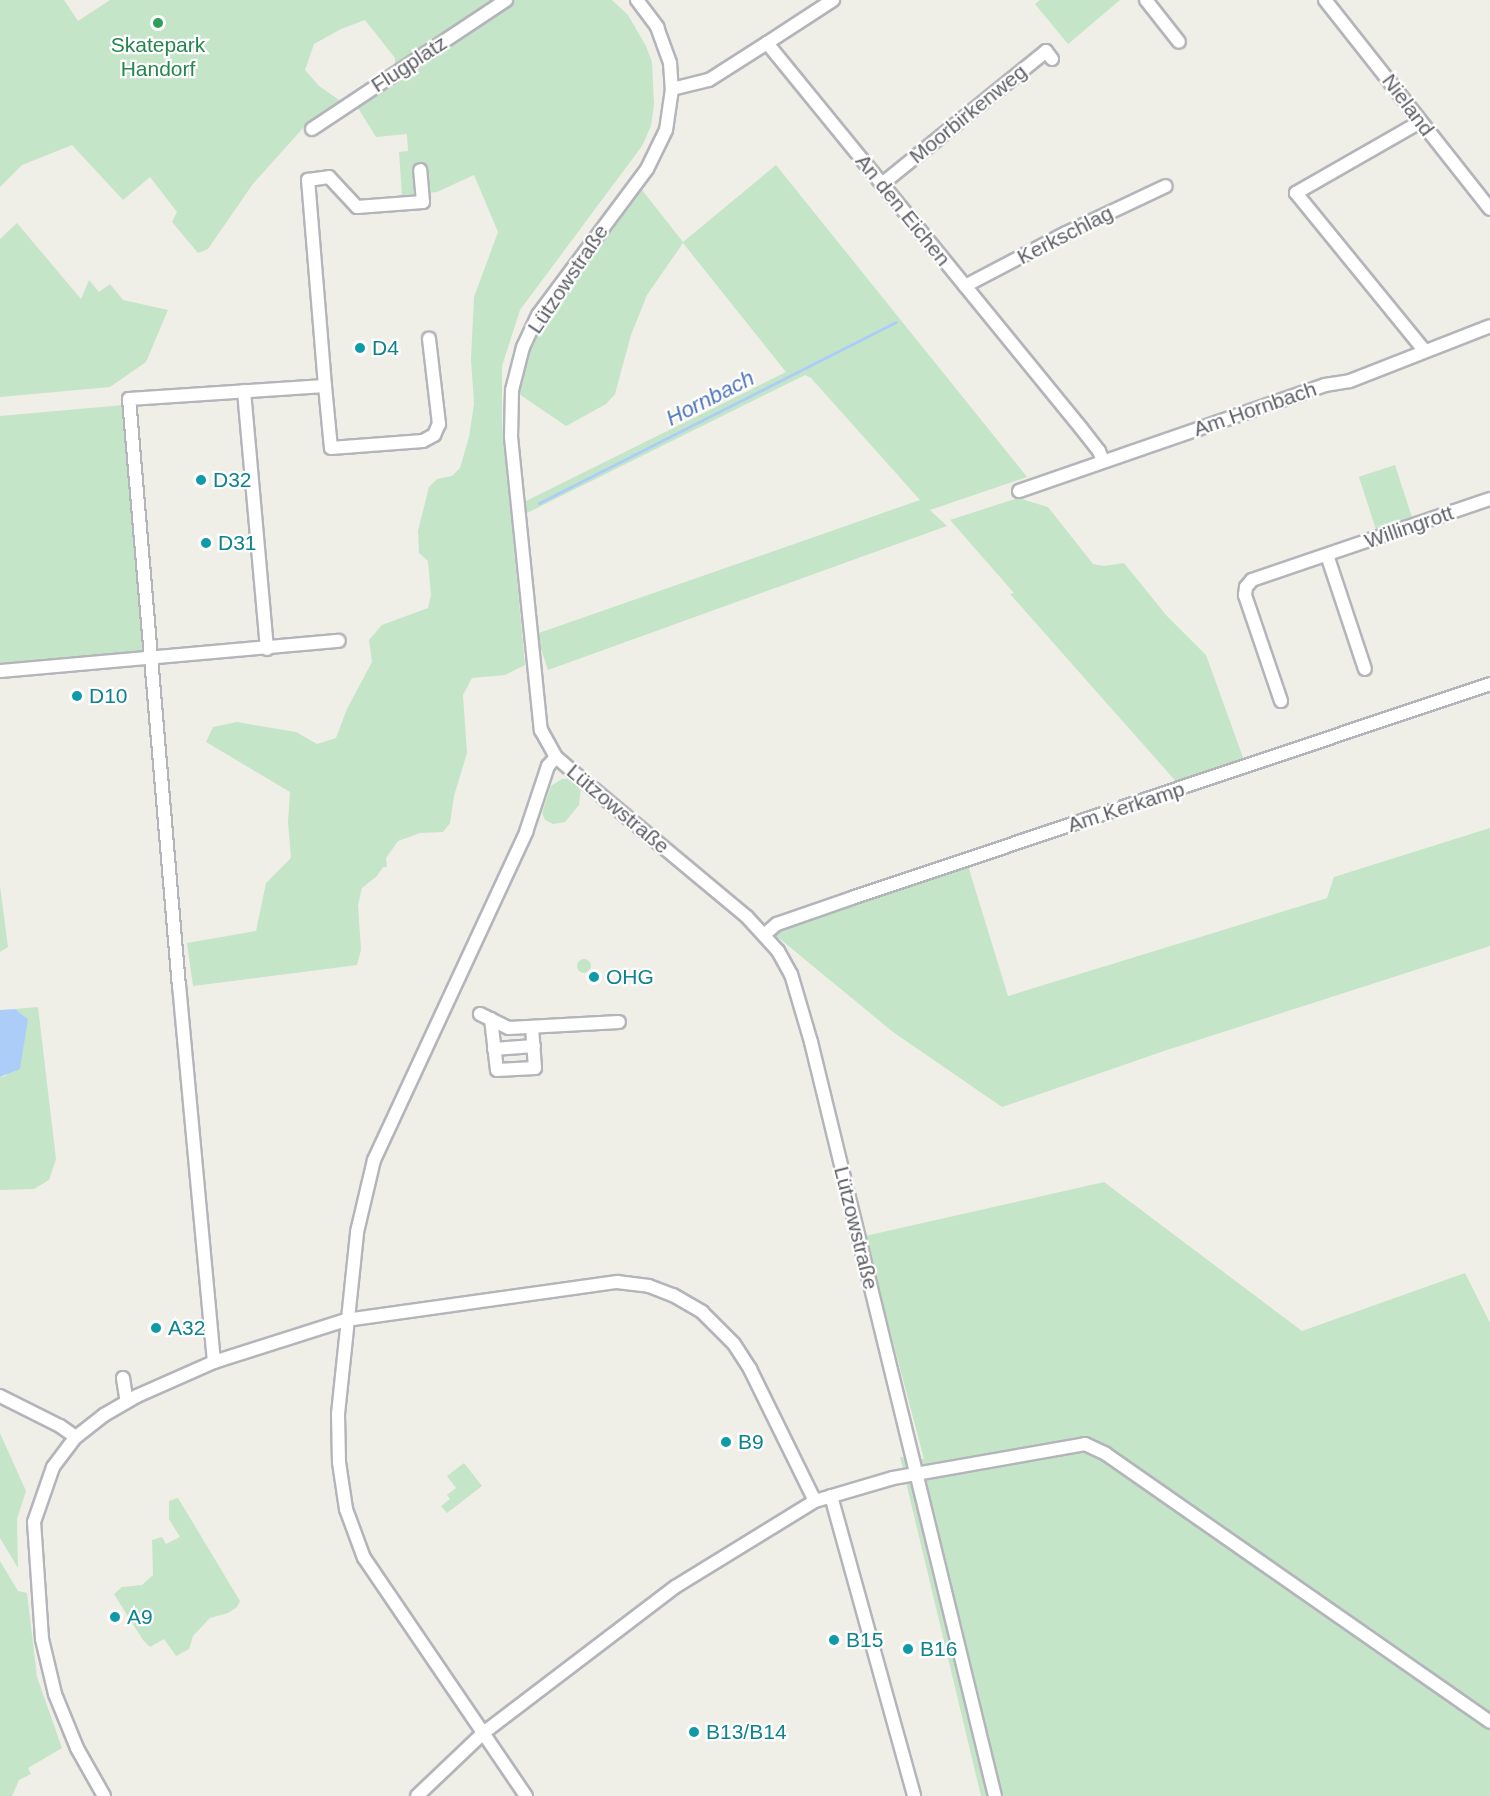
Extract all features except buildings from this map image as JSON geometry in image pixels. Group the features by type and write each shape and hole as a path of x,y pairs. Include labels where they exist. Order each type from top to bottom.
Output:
{"street":[{"name":"Flugplatz","path":"312,129 506,0"},
{"name":"Lützowstraße","path":"637,0 663,41 670,63 672,89 666,130 647,169 538,315 523,347 514,380 511,437 541,730 556,757 765,934 778,951 798,992 995,1796"},
{"path":"672,89 709,80 833,0"},
{"path":"1146,0 1179,42"},
{"name":"Nieland","path":"1331,2 1420,122 1490,209"},
{"name":"An den Eichen","path":"767,44 1087,435 1103,461"},
{"name":"Moorbirkenweg","path":"882,184 1046,51 1052,59"},
{"path":"1420,122 1296,193 1425,351"},
{"path":"420,170 423,202 357,207 329,177 308,180 331,448 423,441 434,435 439,424 429,339"},
{"name":"Kerkschlag","path":"965,286 1066,233 1166,186"},
{"name":"Am Hornbach","path":"1019,491 1325,386 1350,381 1490,326"},
{"path":"214,1362 179,987 129,399 325,386"},
{"path":"244,392 267,649"},
{"name":"Willingrott","path":"1281,701 1245,595 1246,587 1252,580 1490,499"},
{"path":"1327,555 1365,669"},
{"path":"0,671 153,660 339,641"},
{"name":"Am Kerkamp","path":"765,934 777,924 852,898 1490,684"},
{"name":"Lützowstraße","path":"526,1796 364,1558 346,1509 339,1462 338,1414 346,1320 357,1232 374,1160 526,832 548,766 556,757"},
{"path":"532,1027 535,1068 497,1070 486,1017 509,1028 619,1023"},
{"path":"494,1049 534,1046"},
{"path":"104,1796 77,1748 55,1694 42,1640 34,1522 53,1467 76,1437 104,1415 127,1402 214,1362 346,1320 617,1282 649,1286 702,1312 734,1344 750,1368 815,1501"},
{"path":"123,1378 127,1402"},
{"path":"0,1396 60,1426 76,1437"},
{"path":"417,1796 482,1734 675,1587 815,1501 915,1474 1085,1444 1094,1446 1490,1722"},
{"path":"831,1496 914,1796"}],"green space":[{"path":"0,0 64,0 78,21 110,0 612,0 628,15 646,46 652,62 654,104 651,126 642,146 520,310 502,366 502,421 525,665 505,675 472,678 463,695 467,753 454,796 450,823 443,832 420,833 398,841 386,858 387,867 383,867 377,876 362,888 358,905 361,950 357,965 193,986 187,943 256,931 266,883 291,858 288,822 290,792 206,742 213,727 237,722 296,732 317,744 336,738 347,709 372,662 369,640 382,625 428,608 431,595 428,561 419,553 418,531 429,487 437,479 452,476 460,468 469,437 474,404 471,359 474,297 498,232 474,175 437,192 402,196 399,152 408,151 407,134 376,137 358,108 394,85 395,58 365,20 341,29 314,44 305,70 319,86 342,102 304,127 252,185 208,249 198,253 172,222 177,212 150,177 123,200 72,145 22,165 0,187"},
{"path":"1040,0 1120,0 1068,44 1035,4"},
{"path":"776,165 1027,477 930,510 947,526 548,670 536,634 920,500 811,378 805,375 523,515 522,503 786,372 683,243 647,295 631,335 615,394 606,404 566,426 519,394 520,383 530,352 545,320 642,190 683,242"},
{"path":"17,223 81,299 89,280 99,292 110,284 123,300 168,310 146,362 110,387 0,397 0,239"},
{"path":"124,405 146,652 0,663 0,416"},
{"path":"1395,465 1413,519 1376,531 1359,477"},
{"path":"1018,498 1048,507 1093,564 1104,566 1124,563 1166,615 1206,655 1245,763 1180,786 1010,594 1014,593 950,520"},
{"path":"562,779 571,779 581,787 579,805 565,822 553,824 545,820 542,813 551,786"},
{"path":"1490,828 1490,946 1164,1051 1002,1107 893,1032 774,934 787,923 965,856 1008,996 1327,898 1334,877"},
{"path":"0,886 8,947 0,952"},
{"path":"581,959 587,959 591,966 587,973 581,973 577,969 577,963"},
{"path":"38,1007 56,1159 49,1180 34,1189 0,1190 0,1077 6,1076 28,1019 15,1009"},
{"path":"1104,1182 1302,1331 1465,1273 1490,1323 1490,1796 981,1796 900,1457 924,1459 865,1236"},
{"path":"0,1433 26,1491 17,1519 18,1568 0,1538"},
{"path":"464,1463 482,1486 447,1513 441,1506 450,1499 447,1495 456,1488 447,1476"},
{"path":"178,1498 240,1601 237,1607 228,1613 210,1618 193,1636 189,1649 176,1656 164,1639 150,1647 143,1640 114,1594 122,1587 142,1585 153,1575 152,1540 162,1537 166,1544 180,1537 169,1519 169,1501"},
{"path":"0,1561 18,1591 27,1593 37,1677 62,1748 28,1768 31,1774 19,1780 12,1796 0,1796"}],"water":[{"path":"15,1009 28,1019 20,1069 0,1077 0,1010"}],"waterway":[{"name":"Hornbach","path":"539,503 896,322"}],"place":[{"name":"Skatepark Handorf","path":"158,23"},
{"name":"D4","path":"360,348"},
{"name":"D32","path":"201,480"},
{"name":"D31","path":"206,543"},
{"name":"D10","path":"77,696"},
{"name":"OHG","path":"594,977"},
{"name":"A32","path":"156,1328"},
{"name":"B9","path":"726,1442"},
{"name":"A9","path":"115,1617"},
{"name":"B15","path":"834,1640"},
{"name":"B16","path":"908,1649"},
{"name":"B13/B14","path":"694,1732"}]}
